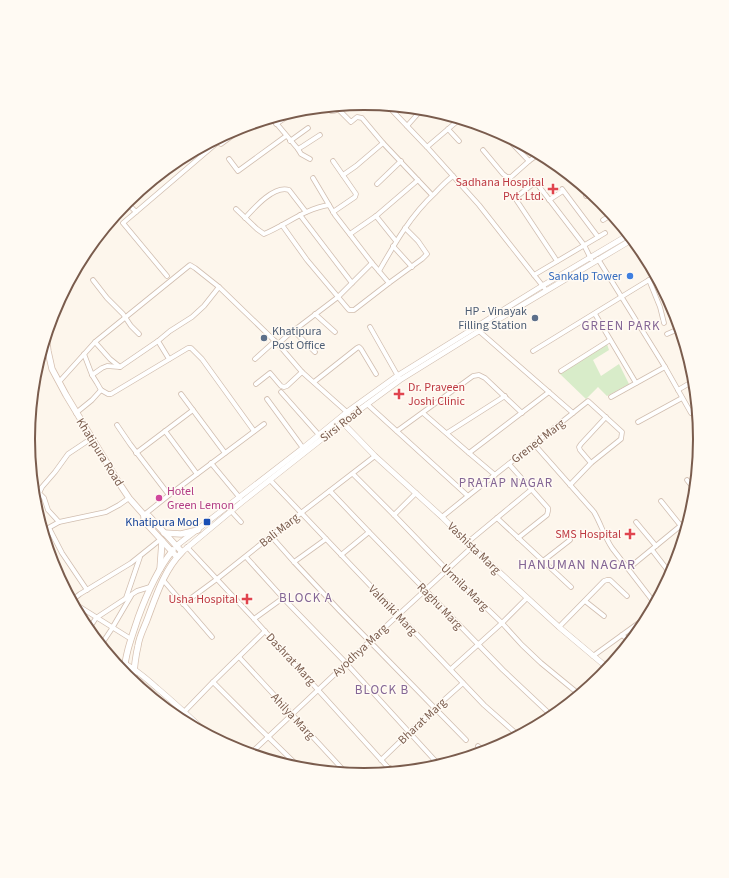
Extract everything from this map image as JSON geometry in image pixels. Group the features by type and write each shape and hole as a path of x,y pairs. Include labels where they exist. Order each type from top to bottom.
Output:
{"main road":[{"name":"Khatipura Road","path":"48,348 52,369 76,413 119,483 129,498 144,515 144,521 177,557"},
{"path":"144,515 149,516 182,552"},
{"path":"164,533 181,534 198,530"},
{"path":"160,569 161,540"},
{"name":"Sirsi Road","path":"125,664 131,639 150,587 176,546"},
{"name":"Sirsi Road","path":"134,674 138,645 156,595 162,580 182,552"}],"street":[{"path":"339,110 351,122 358,117 362,118 383,143 432,195"},
{"path":"392,111 479,205 544,288"},
{"path":"407,126 418,114"},
{"path":"281,120 276,124 304,156 310,159"},
{"path":"427,147 455,123"},
{"path":"290,140 308,128"},
{"path":"448,129 459,141"},
{"path":"298,149 320,135"},
{"path":"229,159 238,171 286,136"},
{"path":"343,175 383,143"},
{"path":"514,145 529,161"},
{"path":"483,150 507,177 511,177 534,157"},
{"path":"168,276 123,223 204,152"},
{"path":"333,161 356,194 355,197 334,212"},
{"path":"377,184 401,161"},
{"path":"379,271 410,219 432,195 453,176"},
{"path":"313,178 334,212 389,283"},
{"path":"350,234 376,216 418,180"},
{"path":"557,261 515,198 535,184 538,185 622,297 691,413"},
{"path":"245,218 266,198 281,189 288,190 306,212"},
{"path":"549,200 562,190 598,237"},
{"path":"236,209 264,234 306,212 329,205"},
{"path":"131,207 136,212"},
{"path":"300,215 352,283"},
{"path":"376,216 394,244 412,267"},
{"path":"603,220 608,217"},
{"path":"282,225 307,260 349,310 354,310 427,254 418,241 405,228"},
{"path":"534,275 604,233"},
{"name":"Sirsi Road","path":"594,259 625,237"},
{"name":"Sirsi Road","path":"176,546 319,435 399,378 544,288 628,241"},
{"path":"255,359 338,297 372,263"},
{"path":"59,382 95,342 190,265 219,287 276,342 302,372 349,414"},
{"path":"533,352 652,278"},
{"path":"93,280 107,298 123,314 138,334"},
{"path":"649,280 660,307 664,323"},
{"path":"92,375 107,366 120,367 158,342 170,331 192,317 204,306 219,287"},
{"name":"Sirsi Road","path":"182,552 232,510 343,423 349,414 367,404 399,378 479,331 544,288"},
{"path":"315,314 335,332"},
{"path":"595,314 636,383"},
{"path":"370,327 399,378"},
{"path":"667,334 676,330"},
{"path":"294,331 315,352"},
{"name":"Grened Marg","path":"442,517 573,413 479,331"},
{"path":"561,371 610,340"},
{"path":"95,342 110,359 120,367"},
{"path":"158,342 169,359"},
{"path":"314,382 359,347 376,374"},
{"path":"84,354 92,375 101,390 108,394 112,394 169,359 188,348 191,348 202,359 254,432"},
{"path":"611,397 665,367"},
{"path":"256,384 270,373 284,387 302,372"},
{"path":"397,431 473,376 479,375 485,378 522,413"},
{"path":"678,390 689,383"},
{"path":"76,413 92,400 101,390"},
{"path":"281,392 319,435"},
{"path":"469,453 550,392"},
{"path":"180,394 225,452"},
{"path":"447,433 505,396"},
{"path":"638,422 682,398"},
{"path":"267,400 303,448"},
{"path":"570,485 591,462 621,439 622,432 588,401 573,413"},
{"path":"367,404 468,496"},
{"path":"136,453 193,410"},
{"path":"423,413 495,475"},
{"path":"591,462 580,450 581,444 606,417"},
{"name":"Vashista Marg","path":"343,423 375,456 527,598 604,665"},
{"path":"144,515 169,494 264,424"},
{"path":"117,425 136,453 169,494"},
{"path":"164,431 197,474"},
{"path":"39,492 68,454 92,438"},
{"path":"534,444 594,512 600,522 606,539 652,600"},
{"name":"Bali Marg","path":"183,604 246,557 260,541 271,536 375,456"},
{"path":"211,463 242,502"},
{"path":"509,464 548,508 546,514 518,538"},
{"name":"Urmila Marg","path":"353,474 447,570 502,623 522,645 575,692"},
{"name":"Valmiki Marg","path":"270,480 484,705 515,732"},
{"path":"687,480 691,484"},
{"path":"468,542 532,489"},
{"name":"Raghu Marg","path":"330,491 517,684 549,712"},
{"path":"40,494 44,498 48,510 58,522"},
{"path":"394,515 416,494"},
{"path":"87,590 62,553 48,528 58,522 106,512 129,498"},
{"path":"628,568 681,526 661,501"},
{"path":"232,510 241,522"},
{"path":"497,518 571,587"},
{"path":"636,522 656,546"},
{"path":"341,555 369,532"},
{"path":"271,536 294,562 466,740"},
{"path":"294,562 326,539"},
{"path":"76,598 131,563 161,540"},
{"path":"542,561 570,540"},
{"name":"Dashrat Marg","path":"187,547 390,768"},
{"name":"Ayodhya Marg","path":"255,750 472,547"},
{"path":"652,550 667,569"},
{"path":"126,598 140,556"},
{"path":"246,557 282,598 346,663 435,761"},
{"path":"162,580 212,637"},
{"path":"559,627 604,581 610,580 627,596"},
{"path":"92,624 96,618 137,591 150,587"},
{"path":"104,641 131,595"},
{"path":"254,619 282,598"},
{"path":"451,669 502,623 527,598"},
{"path":"585,600 604,616"},
{"path":"82,609 131,639"},
{"path":"593,656 636,625"},
{"path":"184,712 265,631"},
{"path":"622,635 627,639"},
{"name":"Ahilya Marg","path":"239,657 341,768"},
{"path":"125,664 134,669 192,719"},
{"path":"213,682 291,760"},
{"name":"Bharat Marg","path":"381,760 463,683"}],"green space":[{"path":"607,344 609,350 593,360 601,376 619,364 629,384 607,396 598,387 586,399 559,373"}],"place":[{"name":"Sadhana Hospital Pvt. Ltd.","path":"553,189"},
{"name":"Sankalp Tower","path":"630,276"},
{"name":"HP - Vinayak Filling Station","path":"535,318"},
{"name":"Khatipura Post Office","path":"264,338"},
{"name":"Dr. Praveen Joshi Clinic","path":"399,394"},
{"name":"Hotel Green Lemon","path":"159,498"},
{"name":"Khatipura Mod","path":"207,522"},
{"name":"SMS Hospital","path":"630,534"},
{"name":"Usha Hospital","path":"247,599"}],"district":[{"name":"GREEN PARK","path":"621,325"},
{"name":"PRATAP NAGAR","path":"506,482"},
{"name":"HANUMAN NAGAR","path":"577,564"},
{"name":"BLOCK A","path":"306,597"},
{"name":"BLOCK B","path":"382,689"}]}
